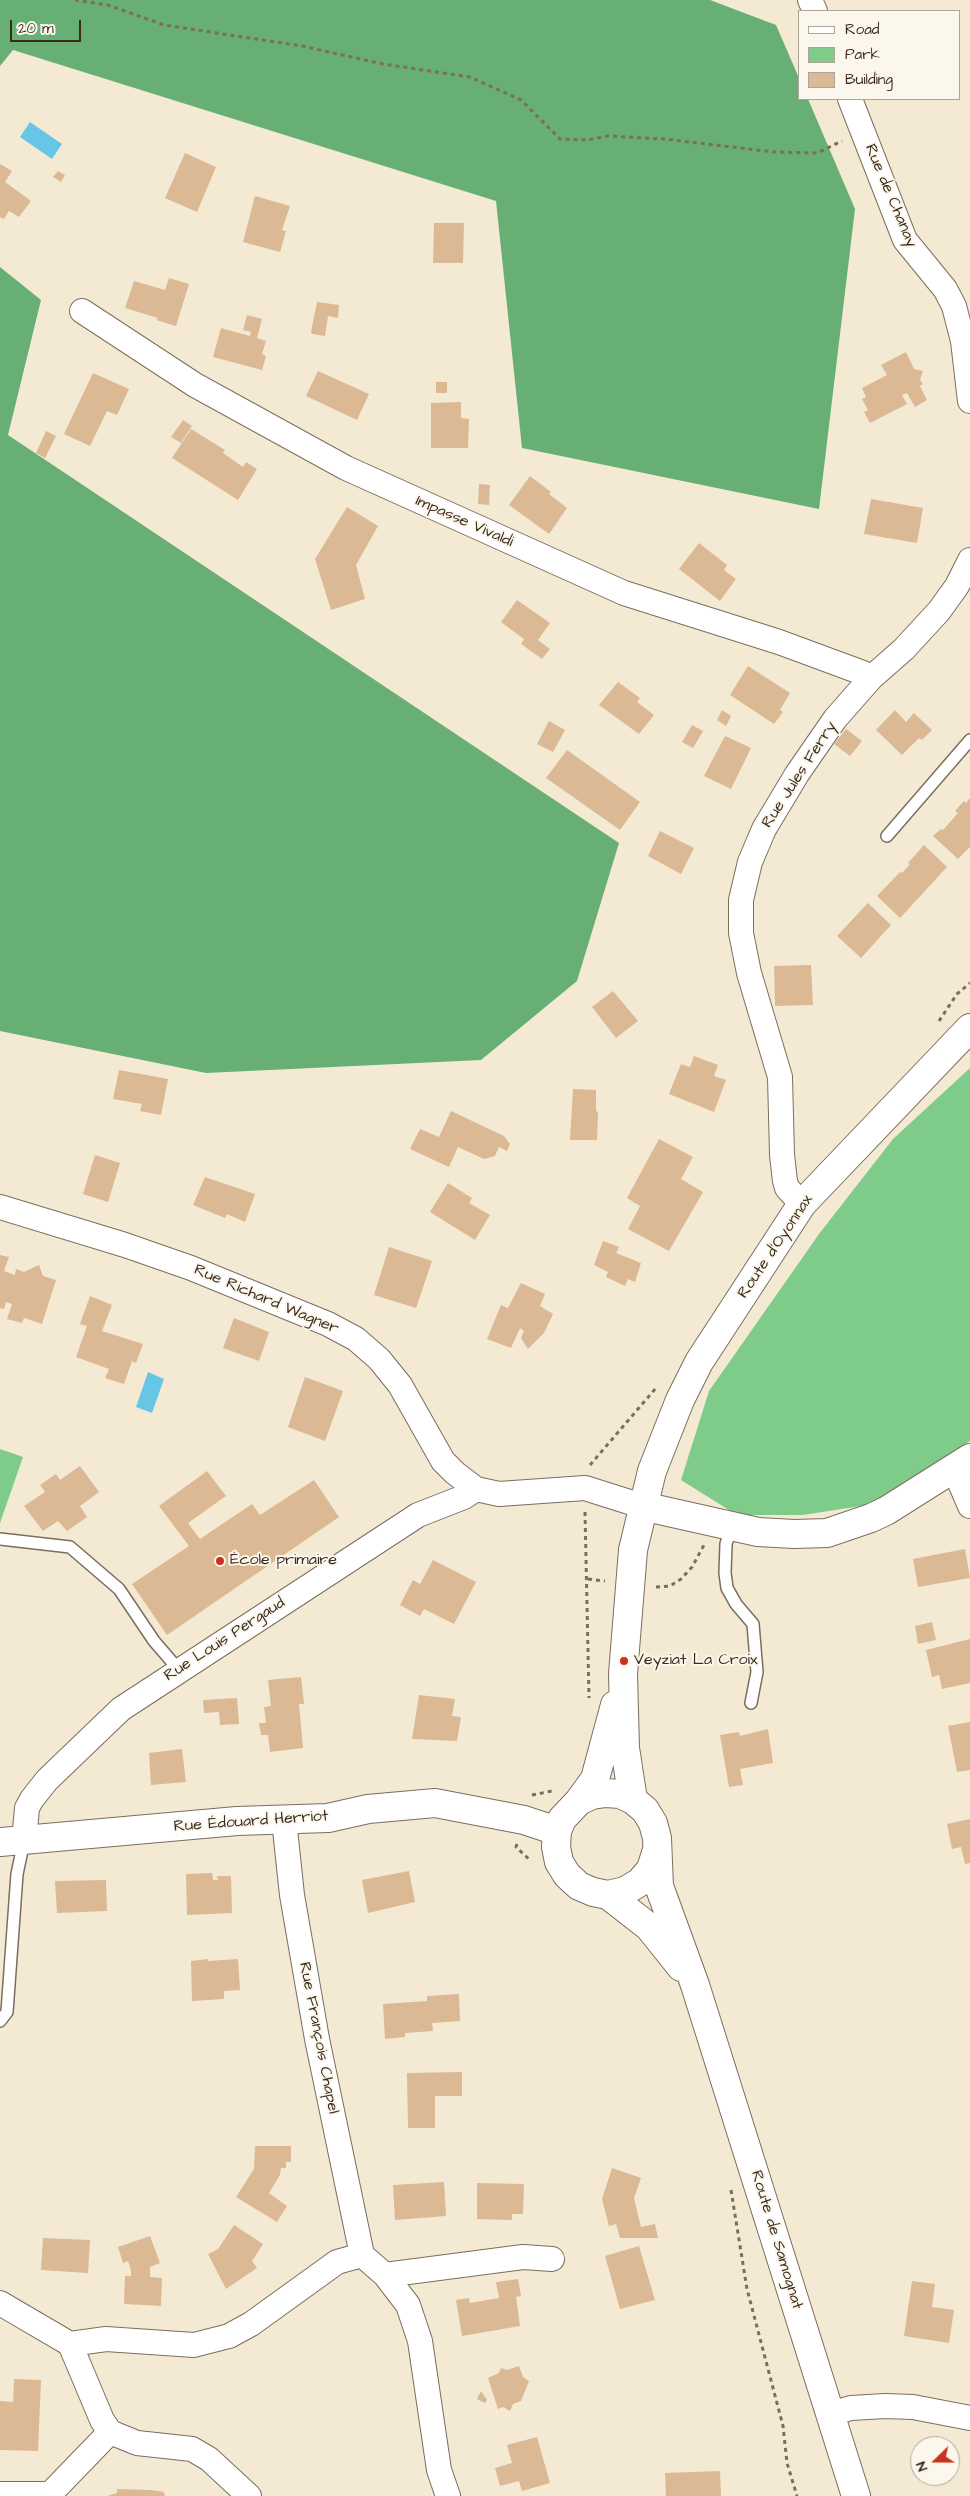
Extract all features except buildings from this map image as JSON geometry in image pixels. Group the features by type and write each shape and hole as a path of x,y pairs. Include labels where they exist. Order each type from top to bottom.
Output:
{"main road":[{"name":"Route d'Oyonnax","path":"642,1506 665,1436 699,1362 802,1204 970,1028"},
{"path":"633,1800 625,1748 623,1674 633,1550 642,1506 758,1532 827,1533 871,1518 962,1463"},
{"path":"568,1795 592,1795 606,1792 620,1794 633,1800 645,1810 653,1823 657,1838 656,1854 650,1870 640,1882 625,1891 608,1895 586,1889 567,1876 559,1862 556,1847 557,1831 568,1795 596,1779 623,1674"},
{"name":"Rue Édouard Herriot","path":"12,1841 217,1822 328,1818 368,1809 435,1803 524,1820 557,1831"},
{"name":"Route de Samognat","path":"656,1854 659,1886 695,1984 856,2496"},
{"name":"Route de Samognat","path":"608,1895 649,1927 695,1984"}],"street":[{"name":"Rue de Chanay","path":"850,100 905,240 945,289 954,306 964,341 970,401"},
{"name":"Impasse Vivaldi","path":"82,311 195,385 346,468 624,593 779,642 863,673 871,678"},
{"name":"Rue Jules Ferry","path":"802,1204 787,1188 785,1181 782,1155 780,1077 749,973 741,933 741,900 750,862 761,837 797,774 835,719 871,678 904,649 939,611 957,586 970,560"},
{"name":"Rue Richard Wagner","path":"0,1207 125,1245 191,1268 280,1303 328,1324 356,1339 379,1359 400,1384 443,1461 454,1473 476,1488 499,1494 585,1488 642,1506"},
{"path":"962,1463 970,1506"},
{"name":"Rue Louis Pergaud","path":"12,1841 27,1808 47,1780 121,1708 418,1515 464,1497 476,1488"},
{"name":"Rue François Chapel","path":"284,1820 292,1895 315,2029 362,2255"},
{"path":"70,2344 106,2339 194,2345 229,2336 251,2324 337,2262 362,2255 385,2275 408,2305 420,2341 439,2470 448,2496"},
{"path":"385,2275 523,2258 552,2259"},
{"path":"0,2303 70,2344 102,2420 110,2432 137,2443 192,2449 209,2459 249,2496"},
{"path":"830,2414 851,2408 885,2406 913,2407 970,2418"},
{"path":"0,2494 50,2494 110,2432"}],"lane":[{"path":"887,836 970,740"},
{"path":"724,1523 724,1559 727,1588 736,1604 753,1624 757,1672 751,1703"},
{"path":"0,1539 70,1547 119,1589 154,1641 179,1670"},
{"path":"0,2021 7,2012 17,1874 12,1841"}],"path":[{"path":"75,0 108,5 164,25 302,46 383,64 470,77 521,100 560,139 587,140 608,136 664,139 774,152 818,153 862,129"},
{"path":"935,1027 957,994 970,983"},
{"path":"589,1703 588,1579 584,1473 659,1385"},
{"path":"588,1579 656,1587 670,1586 681,1579 692,1567 724,1523"},
{"path":"534,1865 516,1847 532,1794 568,1795"},
{"path":"730,2189 747,2289 783,2426 787,2464 797,2496"}],"green space":[{"path":"0,0 710,0 776,25 798,76 798,100 808,100 855,209 819,509 522,448 496,201 13,50 0,66"},
{"path":"0,267 41,300 8,435 619,843 577,981 481,1060 206,1073 0,1031"},
{"path":"970,1068 970,1441 874,1504 803,1515 737,1515 681,1480 709,1391 819,1234 893,1139"},
{"path":"0,1449 23,1457 0,1523"}],"water":[{"path":"30,122 62,144 52,159 20,137"},
{"path":"148,1372 164,1379 152,1413 136,1407"}],"place":[{"name":"École primaire","path":"220,1561"},
{"name":"Veyziat La Croix","path":"624,1661"}]}
